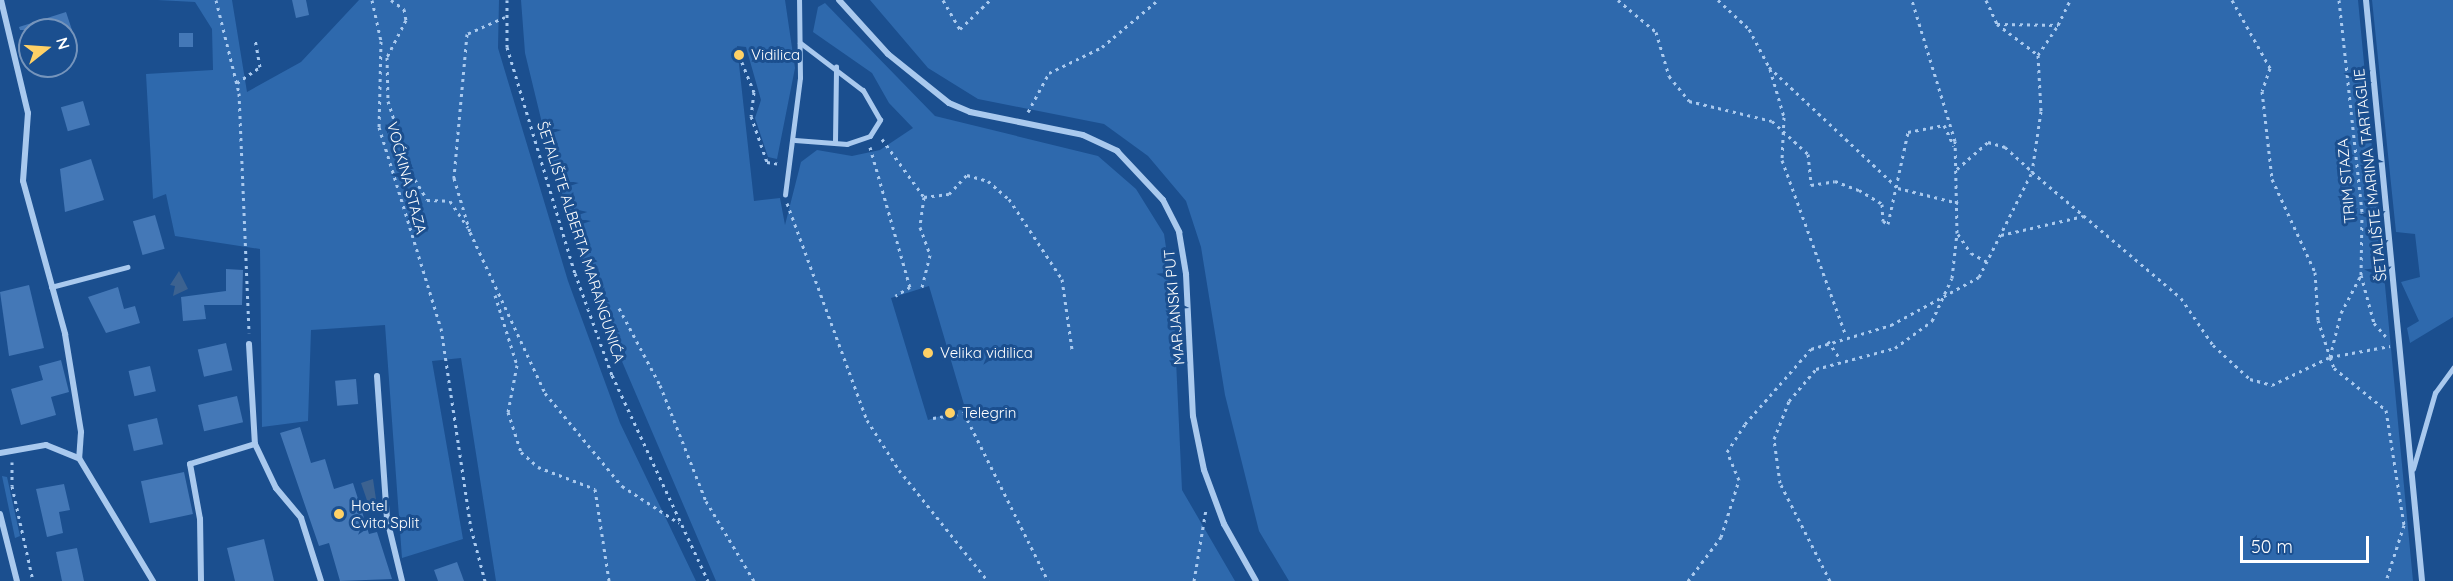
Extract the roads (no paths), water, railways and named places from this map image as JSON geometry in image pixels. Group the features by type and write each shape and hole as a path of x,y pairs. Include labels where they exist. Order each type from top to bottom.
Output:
{"street":[{"path":"1,0 28,113 23,181 75,387 78,458 153,581"},
{"name":"MARJANSKI PUT","path":"839,0 888,54 949,103 1083,135 1117,151 1141,171 1179,232 1186,274 1193,416 1213,494 1256,581"},
{"name":"ŠETALIŠTE MARINA TARTAGLIE","path":"2366,0 2422,581"},
{"path":"249,344 255,444 276,489 301,518 321,581"},
{"path":"377,376 387,519 402,581"},
{"path":"201,581 200,519 190,464 255,444"},
{"path":"0,453 46,445 78,458"},
{"path":"0,514 17,581"}],"lane":[{"path":"785,195 795,140 800,43 799,0"},
{"path":"795,140 835,142 867,137 875,130 879,112 836,67 800,43"},
{"path":"835,142 836,67"},
{"path":"51,288 127,267"},
{"path":"2413,470 2435,393 2453,368"}],"place":[{"name":"Vidilica","path":"739,55"},
{"name":"Velika vidilica","path":"928,353"},
{"name":"Telegrin","path":"950,413"},
{"name":"Hotel Cvita Split","path":"339,514"}]}
